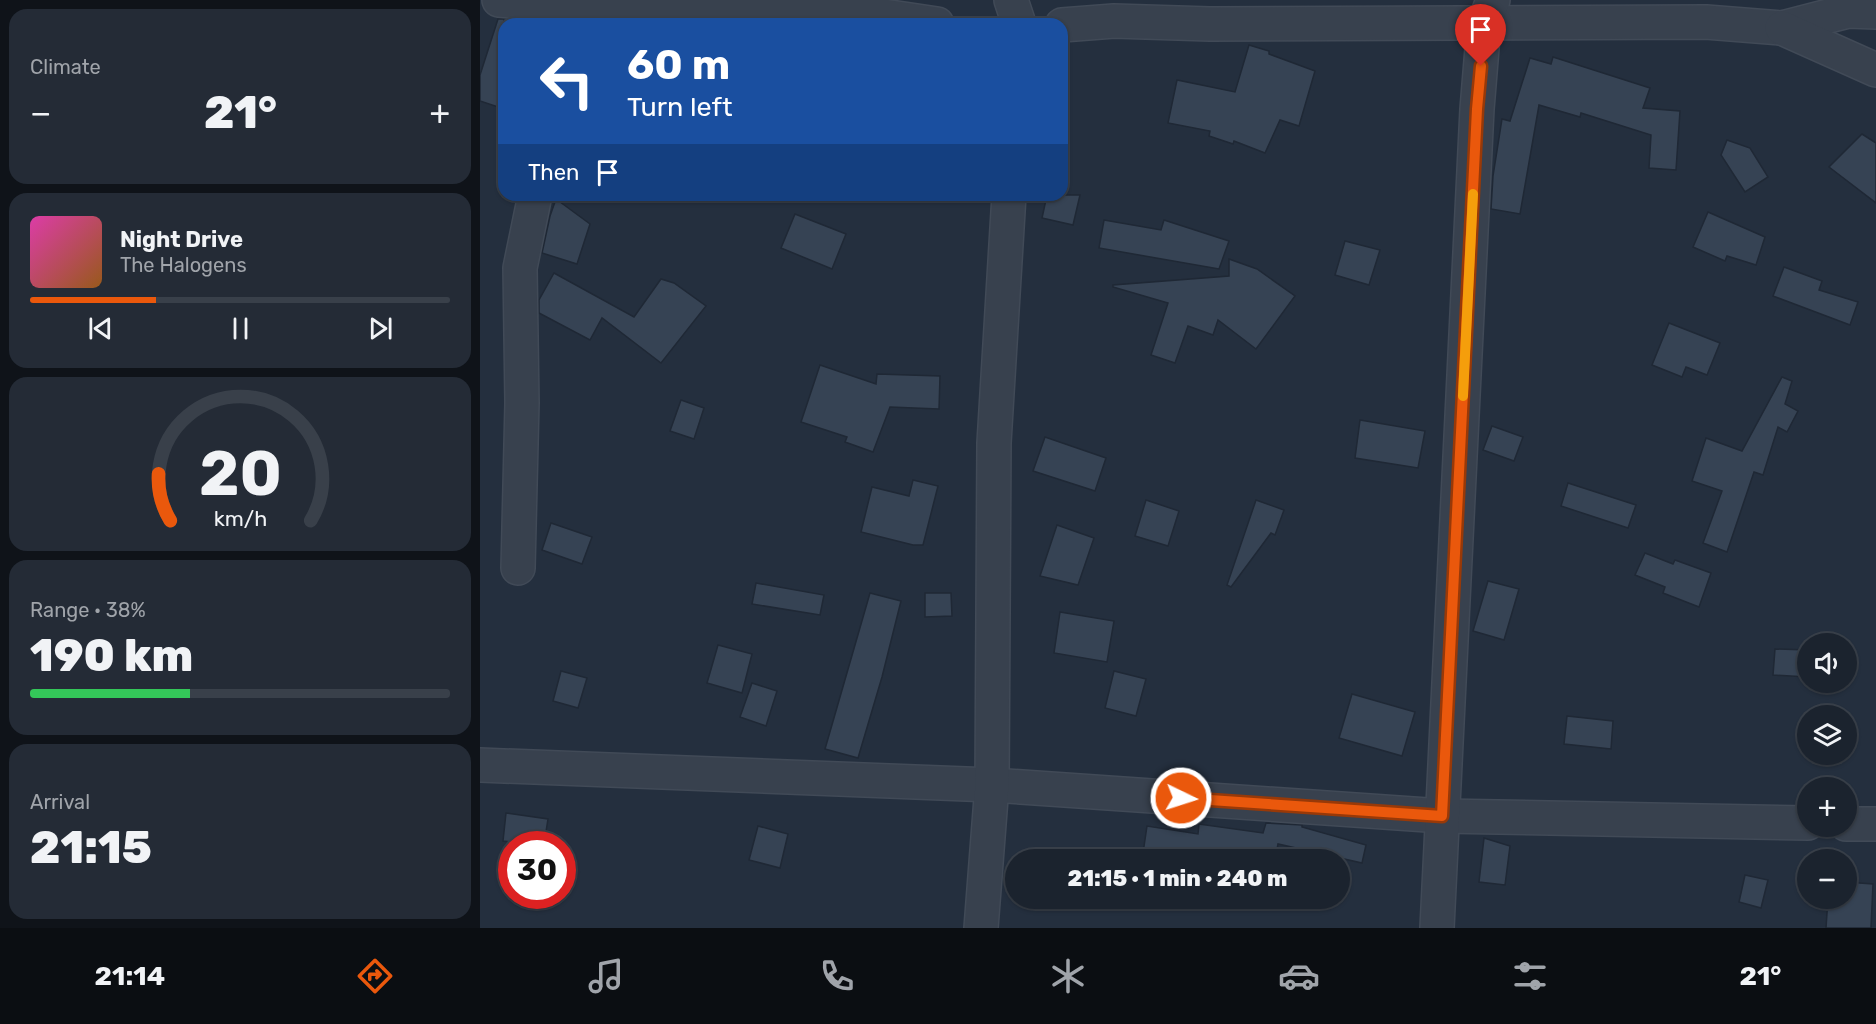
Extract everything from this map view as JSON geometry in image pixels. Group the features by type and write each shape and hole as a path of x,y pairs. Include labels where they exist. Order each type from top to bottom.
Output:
{"street":[{"path":"521,9 588,0 717,6 824,16 897,18"},
{"path":"1011,0 1017,18"},
{"path":"1782,28 1852,8 1876,36"},
{"path":"1437,928 1477,109 1489,12"},
{"path":"1068,25 1114,21 1210,24 1489,12 1706,22 1782,28 1876,70"},
{"path":"518,568 522,403 520,268 534,201"},
{"path":"981,928 992,786 994,443 1009,201"},
{"path":"480,765 992,786 1442,816 1797,823"},
{"path":"1857,824 1876,824"}],"building":[{"path":"498,19 498,107 480,101 480,75"},
{"path":"1249,45 1315,71 1299,126 1280,120 1265,153 1234,141 1233,144 1209,136 1210,131 1168,123 1177,80 1235,92"},
{"path":"1553,57 1650,88 1643,108 1680,111 1676,170 1649,168 1651,135 1581,113 1580,117 1539,105 1520,214 1491,209 1493,176 1502,119 1510,121 1530,58 1551,64"},
{"path":"1862,134 1876,143 1876,203 1829,167"},
{"path":"1727,140 1750,148 1768,177 1745,192 1721,155"},
{"path":"1068,195 1080,195 1073,225 1042,218 1046,201 1068,201"},
{"path":"555,201 559,201 590,224 577,264 542,253"},
{"path":"1708,212 1765,237 1756,265 1727,256 1725,261 1693,247"},
{"path":"795,214 846,234 832,269 781,248"},
{"path":"1104,220 1161,230 1164,220 1229,241 1219,269 1099,248"},
{"path":"1345,241 1380,250 1369,285 1335,275"},
{"path":"1229,259 1257,269 1295,296 1256,349 1218,320 1213,335 1188,326 1175,363 1151,355 1168,303 1113,287 1113,285 1229,276"},
{"path":"1784,267 1822,281 1819,290 1858,302 1850,325 1773,296"},
{"path":"554,273 634,317 661,279 674,283 706,306 661,363 602,318 590,340 539,313 539,300"},
{"path":"1669,323 1720,343 1707,375 1686,367 1682,377 1652,365"},
{"path":"820,365 876,384 877,374 940,376 939,409 890,407 873,452 845,442 847,437 801,422"},
{"path":"1782,377 1792,381 1785,404 1798,411 1787,432 1778,427 1763,475 1754,472 1727,552 1703,543 1722,491 1692,481 1706,438 1742,451"},
{"path":"681,400 704,408 694,439 670,431"},
{"path":"1360,420 1425,431 1418,468 1355,458"},
{"path":"1492,426 1523,437 1514,461 1483,450"},
{"path":"1045,437 1106,458 1095,491 1033,471"},
{"path":"913,480 938,486 923,545 913,545 861,532 872,487 909,496"},
{"path":"1568,483 1636,505 1628,528 1561,506"},
{"path":"1146,500 1179,511 1168,546 1135,536"},
{"path":"1256,500 1284,510 1275,535 1271,533 1231,587 1227,585"},
{"path":"551,523 592,537 582,564 542,550"},
{"path":"1057,525 1094,538 1078,585 1040,576"},
{"path":"1645,553 1673,564 1675,560 1711,573 1699,607 1663,593 1665,587 1635,575"},
{"path":"1488,581 1519,589 1504,640 1473,631"},
{"path":"756,583 824,595 820,615 752,604"},
{"path":"870,593 901,601 858,758 825,749"},
{"path":"925,593 951,593 952,616 925,617"},
{"path":"1060,612 1114,621 1107,662 1054,653"},
{"path":"718,645 752,654 742,693 707,683"},
{"path":"1775,649 1797,650 1797,676 1773,675"},
{"path":"561,671 587,678 578,708 553,701"},
{"path":"1114,671 1146,679 1136,716 1105,708"},
{"path":"752,683 777,691 766,726 740,717"},
{"path":"1352,694 1415,712 1402,756 1339,738"},
{"path":"1567,716 1613,721 1611,749 1564,744"},
{"path":"506,813 548,819 546,831 504,831"},
{"path":"1266,823 1302,825 1302,827 1366,845 1362,863 1350,860 1350,849 1300,849 1278,844 1277,849 1144,849 1147,826 1198,834 1199,824 1263,833"},
{"path":"758,826 788,834 780,868 749,860"},
{"path":"1484,838 1510,846 1505,885 1479,882"},
{"path":"1745,875 1768,880 1761,908 1739,902"},
{"path":"1857,883 1873,884 1871,928 1826,928 1827,909 1857,909"}],"slow traffic":[{"path":"1463,396 1473,194"}],"route":[{"path":"1181,798 1442,816 1481,66"}]}
